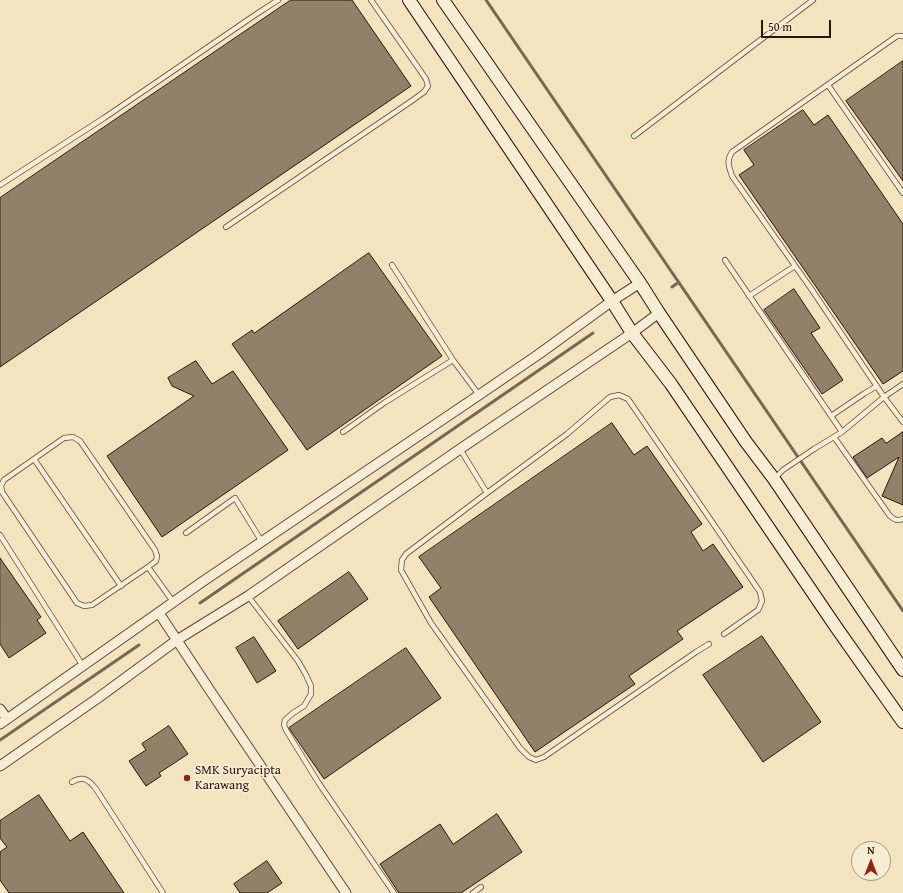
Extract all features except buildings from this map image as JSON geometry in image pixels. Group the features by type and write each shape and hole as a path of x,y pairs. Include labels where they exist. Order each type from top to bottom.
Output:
{"street":[{"path":"409,0 632,333 671,384 903,722"},
{"path":"443,0 640,283 746,442 774,479 903,670"},
{"path":"0,709 3,721 202,582 479,395 612,301 640,283"},
{"path":"0,766 98,698 177,640 248,596 659,313"},
{"path":"159,613 346,893"}],"lane":[{"path":"0,185 104,118 278,0"},
{"path":"226,227 413,100 424,92 428,86 426,79 371,0"},
{"path":"634,136 814,0"},
{"path":"903,36 897,36 732,152 728,158 732,176 812,290 884,397 903,422"},
{"path":"828,85 903,193"},
{"path":"725,260 842,432"},
{"path":"392,265 453,360 479,395"},
{"path":"749,296 795,266"},
{"path":"343,432 384,403 453,360"},
{"path":"774,479 783,470 842,432 884,397 903,384"},
{"path":"831,416 877,386"},
{"path":"709,644 544,758 536,760 529,757 516,742 431,623 401,570 402,560 406,554 568,434 610,397 619,395 628,399 760,592 762,601 758,610 724,634"},
{"path":"73,437 80,441 155,550 157,556 156,561 92,605 84,606 76,603 2,492 1,486 4,480 34,459 64,438 73,437"},
{"path":"834,437 890,516 898,521 903,519"},
{"path":"460,449 487,493"},
{"path":"34,459 121,586"},
{"path":"186,533 235,498 262,542"},
{"path":"0,535 83,666"},
{"path":"148,567 174,602"},
{"path":"248,596 298,661 311,686 311,694 304,706 285,720 284,725 286,730 318,782 394,893"},
{"path":"72,782 77,778 86,779 92,783 163,893"},
{"path":"473,893 481,887"}],"waterway":[{"path":"486,0 903,611"},
{"path":"672,287 679,282"},
{"path":"200,603 593,333"},
{"path":"0,740 139,645"}],"place":[{"name":"SMK Suryacipta Karawang","path":"187,778"}]}
